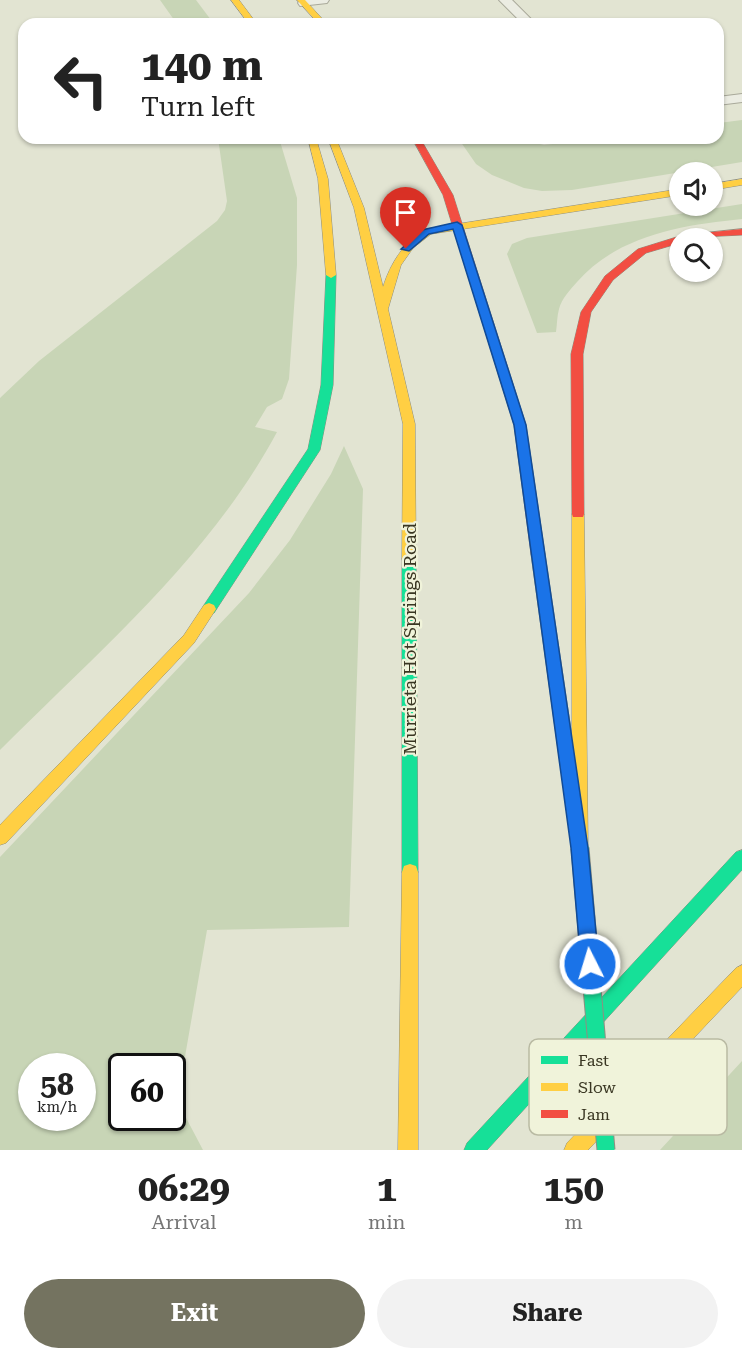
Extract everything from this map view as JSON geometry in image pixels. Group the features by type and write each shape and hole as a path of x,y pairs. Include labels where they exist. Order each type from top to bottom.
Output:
{"main road":[{"path":"236,0 249,18"},
{"path":"303,2 318,18"},
{"path":"0,837 189,639 314,450 327,385 331,281 323,179 314,144"},
{"name":"Murrieta Hot Springs Road","path":"334,144 358,208 409,424 408,1150"},
{"path":"419,144 448,195 520,425 580,848 596,1039"},
{"path":"723,185 742,182"},
{"path":"382,310 391,273 406,249 426,232 457,225 669,194"},
{"path":"723,234 742,232"},
{"path":"580,848 577,354 586,312 609,278 642,251 669,243"},
{"path":"576,1039 742,858"},
{"path":"680,1039 742,974"},
{"path":"474,1150 529,1090"},
{"path":"574,1150 588,1135"},
{"path":"605,1135 606,1150"}],"lane":[{"path":"303,2 323,0"},
{"path":"505,0 524,18"},
{"path":"724,100 742,98"}],"green space":[{"path":"160,0 196,0 210,18 173,18"},
{"path":"742,120 742,162 723,165 723,162 669,162 669,174 572,190 542,191 524,188 492,175 476,164 462,144 544,145 724,144 724,122"},
{"path":"219,144 281,144 297,198 297,265 289,379 282,399 267,407 255,427 277,432 250,477 186,561 113,639 0,750 0,398 39,361 217,221 225,210 227,201"},
{"path":"742,204 742,219 669,228 669,231 632,243 612,253 593,266 566,294 559,309 556,332 537,333 507,254 512,244 527,238 669,216 723,216 723,207"},
{"path":"344,446 363,489 349,927 207,930 186,1053 108,1053 108,1131 186,1131 186,1118 203,1150 0,1150 0,857 249,593 290,540 331,474"},
{"path":"742,1061 742,1150 660,1150 674,1135 727,1135 727,1077"}],"traffic: fast":[{"path":"209,609 314,450 327,385 331,275"},
{"path":"409,559 410,872"},
{"path":"580,848 596,1039"},
{"path":"576,1039 742,858"},
{"path":"474,1150 529,1090"},
{"path":"605,1135 606,1150"}],"traffic: slow":[{"path":"235,0 248,18"},
{"path":"301,0 318,18"},
{"path":"314,144 323,179 331,275"},
{"path":"334,144 359,208 409,424 409,559"},
{"path":"723,185 742,182"},
{"path":"382,310 396,265 409,246 428,231 669,194"},
{"path":"578,514 580,848"},
{"path":"538,554 567,757"},
{"path":"0,837 189,639 209,609"},
{"path":"408,1150 410,872"},
{"path":"680,1039 742,974"},
{"path":"574,1150 588,1135"}],"traffic: jam":[{"path":"419,144 448,195 520,425 538,554"},
{"path":"723,234 742,232"},
{"path":"578,514 577,354 586,312 609,278 642,251 669,243"}],"route":[{"path":"406,249 426,232 457,225 520,425 580,848 590,964"}]}
